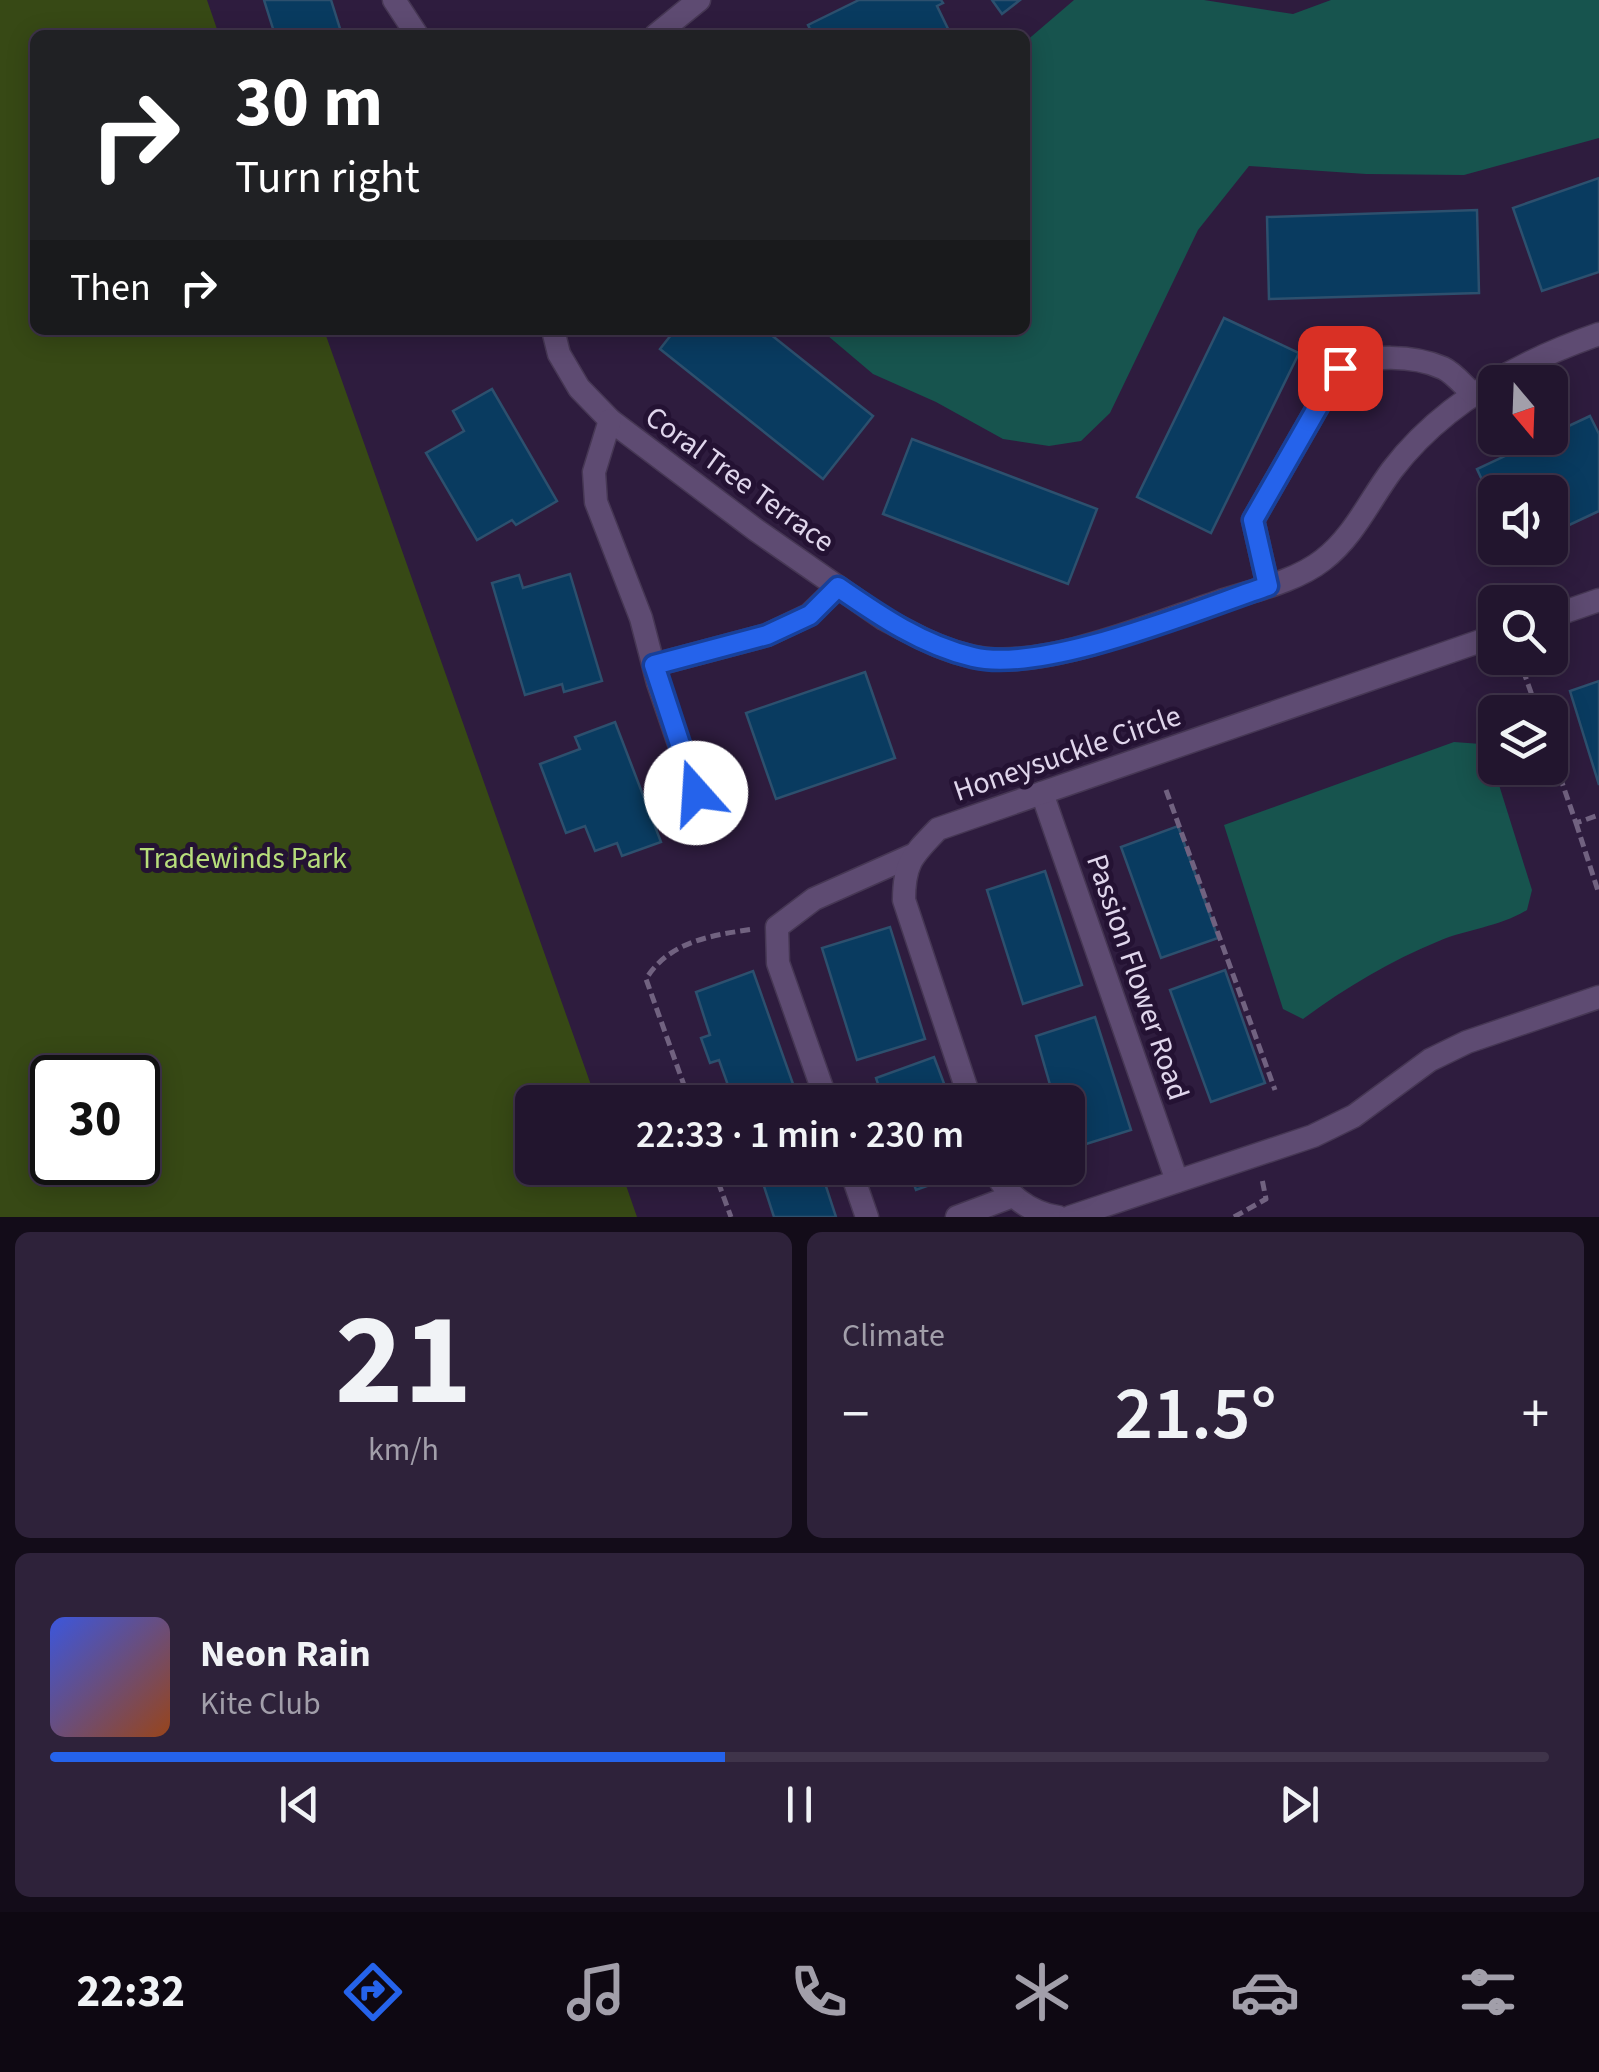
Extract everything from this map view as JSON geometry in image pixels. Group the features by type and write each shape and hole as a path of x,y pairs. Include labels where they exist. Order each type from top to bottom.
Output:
{"street":[{"path":"394,0 414,30"},
{"path":"662,30 698,0"},
{"name":"Coral Tree Terrace","path":"554,335 559,354 579,388 610,420 884,619 928,642 976,658 1032,657 1078,648 1268,586 1320,563 1348,538 1393,469 1426,432 1473,394 1519,367 1599,334"},
{"path":"1268,586 1253,520 1340,368 1356,359 1410,359 1445,368 1473,394"},
{"path":"610,420 594,472 596,502 641,618 696,793"},
{"path":"654,665 767,635 810,615 838,587"},
{"path":"1568,611 1599,600"},
{"name":"Honeysuckle Circle","path":"777,926 814,899 913,856 938,829 1478,642"},
{"name":"Passion Flower Road","path":"1042,793 1177,1181"},
{"path":"913,856 904,872 904,900 965,1085"},
{"path":"777,926 778,963 821,1085"},
{"path":"1070,1217 1312,1136 1354,1116 1442,1054 1599,997"},
{"path":"856,1185 867,1217"},
{"path":"1005,1185 1013,1196 1040,1214 1058,1217"},
{"path":"957,1217 1013,1196"}],"path":[{"path":"1563,785 1599,894"},
{"path":"1166,790 1275,1090"},
{"path":"1576,822 1599,815"},
{"path":"684,1085 646,979 658,960 710,935 777,926"},
{"path":"1234,1217 1266,1200 1261,1171"},
{"path":"719,1185 731,1217"}],"green space":[{"name":"Tradewinds Park","path":"0,0 207,0 217,30 30,30 30,335 326,335 591,1085 515,1085 515,1185 626,1185 637,1217 0,1217"}],"shaded area":[{"path":"1074,0 1204,0 1293,14 1331,0 1599,0 1599,138 1464,175 1366,174 1249,166 1198,230 1110,413 1081,441 1049,446 1003,439 936,402 873,374 827,335 1030,335 1030,38"},
{"path":"1454,742 1478,744 1478,785 1499,785 1532,890 1527,910 1403,957 1303,1019 1283,1009 1224,825"}],"building":[{"path":"264,0 331,0 340,30 273,30"},
{"path":"859,0 941,0 943,3 937,6 949,30 810,30 808,25"},
{"path":"992,0 1020,0 1002,14"},
{"path":"1599,178 1599,272 1542,291 1513,208"},
{"path":"1477,210 1479,293 1269,299 1267,217"},
{"path":"1224,318 1299,353 1211,533 1137,497"},
{"path":"671,335 771,335 873,416 823,479 660,349"},
{"path":"492,389 557,501 516,525 512,520 477,540 426,453 464,431 453,411"},
{"path":"1590,416 1599,434 1599,511 1568,526 1568,475 1480,475 1477,469 1507,455 1568,455 1568,426"},
{"path":"912,439 1097,509 1068,584 883,514"},
{"path":"570,574 602,681 564,692 562,684 525,695 492,583 519,575 523,588"},
{"path":"865,672 895,758 776,799 746,713"},
{"path":"1599,681 1599,785 1570,691"},
{"path":"615,722 661,842 622,856 617,843 595,851 585,826 566,833 540,764 580,749 575,737"},
{"path":"1178,826 1218,938 1161,958 1121,847"},
{"path":"1045,871 1082,985 1023,1004 987,890"},
{"path":"890,927 925,1039 857,1060 822,948"},
{"path":"1225,970 1265,1083 1211,1102 1170,990"},
{"path":"753,971 793,1084 728,1085 719,1060 710,1063 701,1038 710,1035 696,992"},
{"path":"1095,1017 1131,1130 1085,1144 1085,1085 1050,1085 1036,1036"},
{"path":"934,1057 945,1085 878,1085 876,1078"},
{"path":"764,1185 826,1185 836,1217 774,1217"}],"route":[{"path":"696,793 654,665 767,635 810,615 838,587 884,619 928,642 976,658 1032,657 1078,648 1268,586 1253,520 1340,368"}]}
